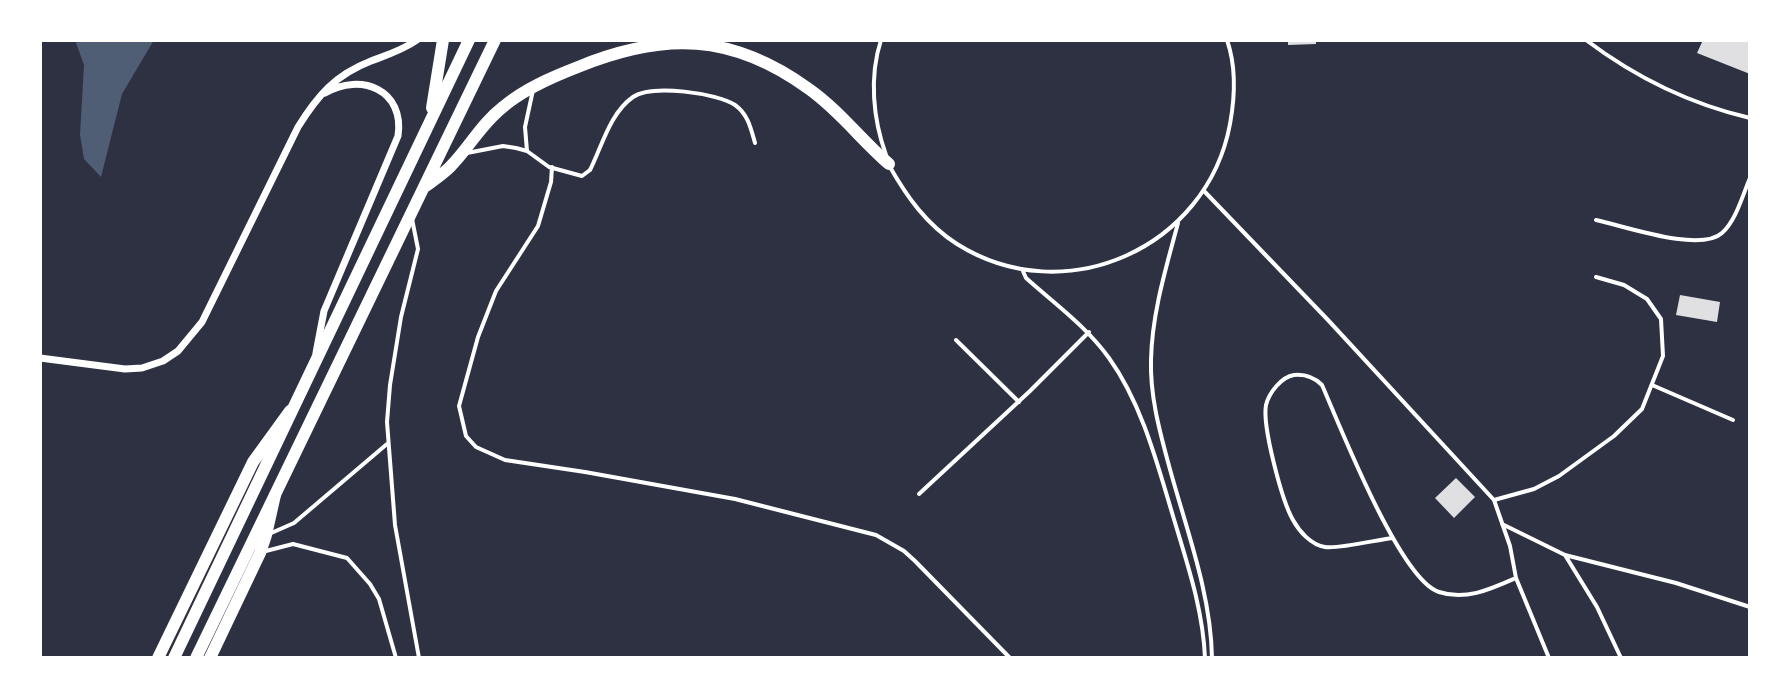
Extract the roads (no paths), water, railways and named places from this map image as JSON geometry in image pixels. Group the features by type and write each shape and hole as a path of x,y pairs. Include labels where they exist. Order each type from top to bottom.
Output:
{"highway":[{"path":"431,119 443,40"},
{"path":"174,658 469,40"},
{"path":"196,658 495,40"},
{"path":"421,191 451,166 502,107 534,87 604,57 637,47 695,43 736,50 783,71 835,108 889,164"},
{"path":"158,658 253,462 290,411"},
{"path":"210,658 260,553 275,495"}],"street":[{"path":"40,358 125,369 142,368 163,361 178,351 202,322 298,127 316,98 340,75 417,40"},
{"path":"314,362 324,311 400,128 393,105 384,93 370,85 357,82 316,98"}],"lane":[{"path":"881,40 874,77 874,107 879,136 889,164 906,195 921,213 957,244 988,260 1022,269 1056,272 1090,269 1152,243 1179,221 1204,191 1226,147 1234,98 1229,40"},
{"path":"1586,40 1646,79 1681,95 1750,118"},
{"path":"527,151 525,127 534,87"},
{"path":"461,154 503,146 527,151 552,167 582,176 590,170 620,108 635,95 648,91 672,91 717,98 736,106 750,125 755,143"},
{"path":"552,167 551,182 538,226 496,291 478,337 459,406 466,436 476,447 505,460 735,499 876,535 915,561 1010,658"},
{"path":"1596,220 1679,239 1715,238 1725,231 1750,178"},
{"path":"1204,191 1494,500 1510,546 1516,578 1549,658"},
{"path":"410,212 418,249 401,317 390,385 387,444 395,525 419,658"},
{"path":"1179,221 1156,308 1150,361 1156,420 1200,578 1212,641 1212,658"},
{"path":"1022,269 1026,278 1089,332 1127,385 1155,457 1194,586 1205,658"},
{"path":"1494,500 1534,489 1570,468 1614,436 1642,409 1663,356 1661,319 1647,299 1624,285 1596,277"},
{"path":"919,494 1089,332"},
{"path":"956,340 1019,402"},
{"path":"1392,538 1323,547 1304,536 1291,517 1267,435 1266,406 1275,387 1289,375 1304,375 1322,385 1392,538 1421,582 1438,592 1464,596 1483,592 1516,578"},
{"path":"1652,385 1733,420"},
{"path":"266,535 294,523 387,444"},
{"path":"1500,523 1565,555 1676,583 1750,607"},
{"path":"260,553 293,544 347,558 364,575 379,599 396,658"},
{"path":"1565,555 1597,607 1621,658"}],"water":[{"path":"75,40 154,40 122,94 101,177 84,159 80,135 84,65"}]}
